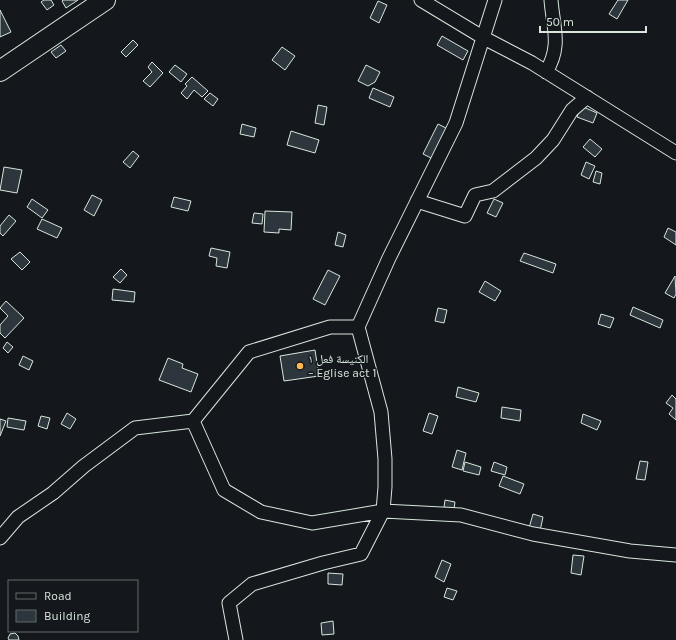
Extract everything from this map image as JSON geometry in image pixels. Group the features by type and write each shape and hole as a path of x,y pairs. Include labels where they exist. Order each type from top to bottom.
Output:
{"main road":[{"path":"0,71 105,0"}],"street":[{"path":"421,0 484,38 546,72 676,153"},
{"path":"236,640 229,603 252,584 323,563 361,554 383,511 385,459 381,412 358,327 389,258 456,123 495,0"},
{"path":"546,72 553,61 556,42 555,23 551,0"},
{"path":"417,201 465,216 474,195 493,191 536,158 553,140 572,110 587,97"},
{"path":"0,538 18,517 53,493 84,466 135,428 193,421 249,352 330,327 358,327"},
{"path":"193,421 224,490 260,512 312,523 383,511 461,515 533,534 630,551 676,555"}],"building":[{"path":"44,0 51,0 54,5 47,10 41,2"},
{"path":"78,0 66,8 62,1"},
{"path":"618,0 628,0 617,19 609,14"},
{"path":"378,1 387,5 379,23 370,18"},
{"path":"0,10 11,32 0,37"},
{"path":"442,36 468,51 463,60 437,45"},
{"path":"133,40 138,45 126,57 121,52"},
{"path":"61,45 66,51 56,58 51,52"},
{"path":"282,47 295,56 285,70 272,60"},
{"path":"152,62 163,73 150,87 143,81 152,72 148,67"},
{"path":"175,65 187,74 181,82 169,72"},
{"path":"366,65 380,72 375,82 368,86 358,81"},
{"path":"192,77 208,91 202,97 194,90 187,99 181,93 187,86 185,84"},
{"path":"373,88 394,97 390,107 369,98"},
{"path":"210,93 218,99 213,106 204,99"},
{"path":"318,105 327,107 324,125 315,123"},
{"path":"581,106 597,113 593,123 577,117"},
{"path":"242,124 256,128 254,137 240,134"},
{"path":"438,124 450,130 435,160 423,154"},
{"path":"291,131 319,140 315,153 287,145"},
{"path":"590,139 602,149 595,157 583,147"},
{"path":"133,151 139,156 130,168 123,162"},
{"path":"586,162 595,166 589,179 581,175"},
{"path":"4,167 22,170 17,193 0,190"},
{"path":"596,171 602,173 600,184 593,182"},
{"path":"92,195 102,200 94,216 84,210"},
{"path":"174,197 191,201 188,211 171,207"},
{"path":"32,199 48,210 42,218 27,207"},
{"path":"494,199 503,203 496,217 487,213"},
{"path":"265,211 292,212 291,230 279,229 279,233 264,232"},
{"path":"254,213 263,214 262,224 252,223"},
{"path":"9,215 16,221 3,236 0,233 0,226"},
{"path":"42,219 62,228 57,238 37,229"},
{"path":"668,228 676,232 676,245 664,237"},
{"path":"338,232 346,235 343,247 335,245"},
{"path":"211,248 230,252 227,268 216,266 217,258 209,256"},
{"path":"20,252 30,262 22,270 11,259"},
{"path":"524,253 556,264 553,273 520,261"},
{"path":"121,269 127,275 120,283 113,277"},
{"path":"328,270 340,276 325,305 313,299"},
{"path":"675,276 676,294 674,298 665,293"},
{"path":"485,281 501,291 495,301 479,292"},
{"path":"113,289 135,292 134,302 112,300"},
{"path":"6,301 24,318 5,338 0,333 0,325 8,316 0,308"},
{"path":"633,307 663,320 660,328 630,315"},
{"path":"438,308 447,310 444,323 435,321"},
{"path":"601,314 614,318 610,328 598,324"},
{"path":"7,342 13,347 8,353 3,348"},
{"name":"الكنيسة فعل ۱ – Eglise act 1","path":"315,350 319,376 284,381 280,356"},
{"path":"23,356 33,361 29,370 19,365"},
{"path":"168,358 183,364 182,368 198,374 191,392 159,380"},
{"path":"458,387 479,393 476,402 456,397"},
{"path":"672,395 676,399 676,420 669,414 673,408 666,403"},
{"path":"502,407 521,410 520,421 501,418"},
{"path":"67,413 76,419 70,429 61,424"},
{"path":"429,413 438,416 432,434 423,431"},
{"path":"583,414 601,421 597,430 581,423"},
{"path":"41,416 50,418 47,429 38,426"},
{"path":"8,418 26,421 24,430 7,427"},
{"path":"0,419 6,421 0,436"},
{"path":"457,450 466,453 462,470 452,467"},
{"path":"640,461 648,462 645,480 636,479"},
{"path":"465,462 481,467 479,475 463,471"},
{"path":"494,462 507,467 505,475 491,471"},
{"path":"503,476 524,484 520,494 499,486"},
{"path":"445,500 455,502 454,509 444,507"},
{"path":"533,514 543,517 540,531 529,528"},
{"path":"573,555 584,556 581,575 571,573"},
{"path":"442,560 451,564 444,582 435,577"},
{"path":"328,573 343,574 342,585 328,584"},
{"path":"447,588 457,591 453,600 444,597"},
{"path":"333,621 334,634 322,635 321,623"},
{"path":"15,633 19,640 9,640 8,638 10,634"}],"place":[{"name":"الكنيسة فعل ۱ – Eglise act 1","path":"300,366"}]}
